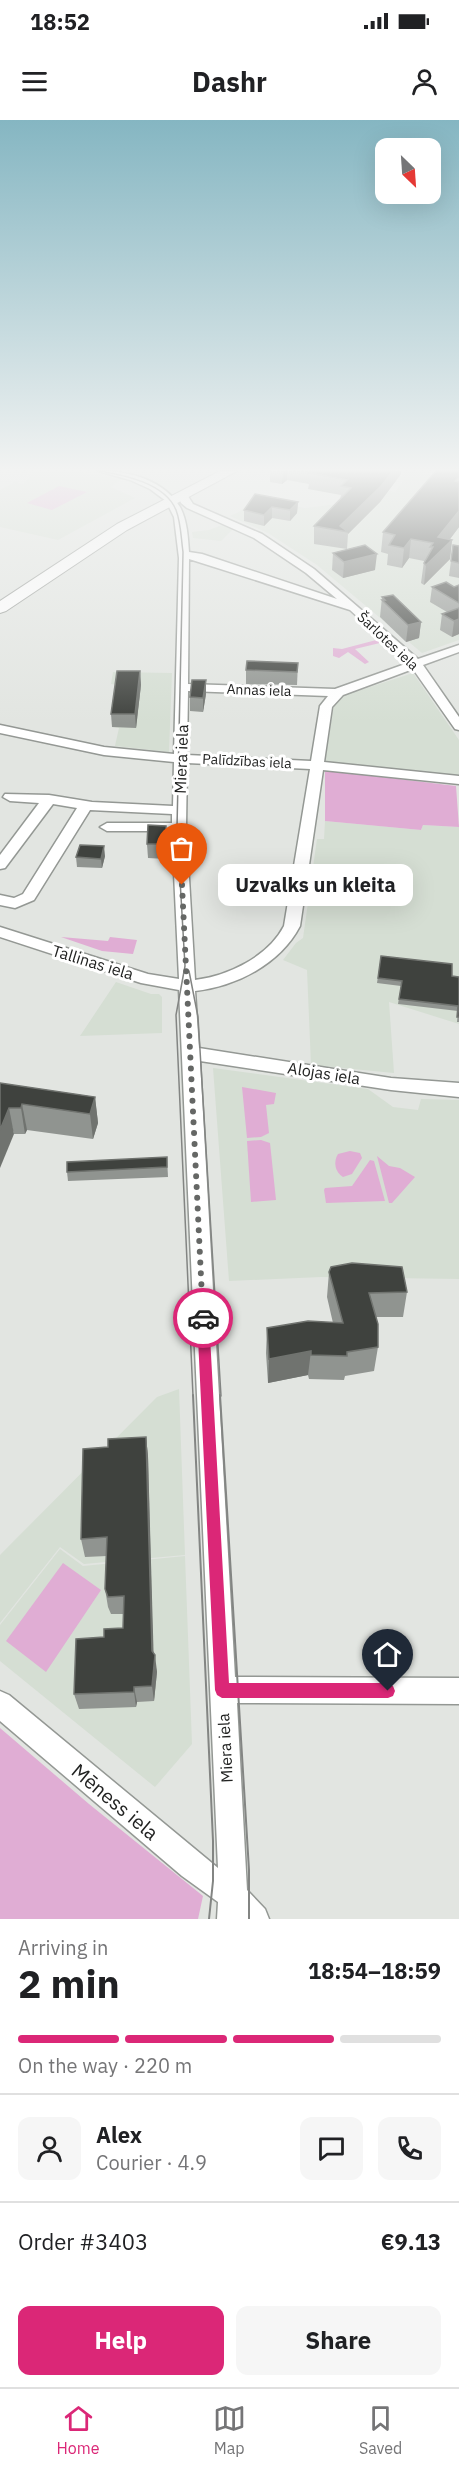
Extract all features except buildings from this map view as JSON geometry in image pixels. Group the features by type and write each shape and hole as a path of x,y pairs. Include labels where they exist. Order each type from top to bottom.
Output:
{"highway":[{"path":"0,608 80,555"}],"street":[{"path":"184,555 198,556 351,607"},
{"name":"Miera iela","path":"184,555 179,827 232,1908"},
{"name":"Šarlotes iela","path":"286,555 310,571 415,663 459,726"},
{"path":"336,693 459,648"},
{"name":"Annas iela","path":"183,687 336,693"},
{"name":"Tallinas iela","path":"0,932 147,979 186,986 225,980 264,959 284,941 294,913 323,713 336,693"},
{"name":"Palīdzības iela","path":"0,729 104,751 316,766 459,780"},
{"path":"10,797 49,799 86,805 179,810"},
{"path":"0,865 49,799"},
{"path":"0,900 15,903 29,897 69,829 86,805"},
{"path":"107,827 179,827"},
{"name":"Alojas iela","path":"189,1053 391,1084 459,1090"},
{"path":"222,1690 459,1691"},
{"name":"Mēness iela","path":"0,1704 192,1866 232,1908 255,1919"}],"shaded area":[{"path":"302,555 459,555 459,640 422,653 317,565"},
{"path":"380,639 384,642 355,649 369,662 365,664 348,652 339,658 333,656 333,648 342,649"},
{"path":"113,672 172,673 169,752 115,746 119,728 112,727 118,685 111,684"},
{"path":"413,673 459,740 459,778 325,763 334,704 339,697"},
{"path":"325,770 456,786 459,827 423,825 421,830 325,821"},
{"path":"325,821 421,830 423,825 459,827 459,1024 389,1002 394,1073 311,1065 307,970 283,960 296,943 303,938 317,839 324,839"},
{"path":"61,937 108,941 110,937 137,940 133,954 102,951"},
{"path":"116,982 151,994 159,994 162,997 162,1033 80,1036"},
{"path":"213,1068 368,1089 393,1107 418,1110 421,1099 459,1100 459,1279 321,1277 229,1281"},
{"path":"242,1087 276,1093 274,1104 266,1105 269,1133 261,1137 247,1138"},
{"path":"261,1140 270,1143 276,1200 251,1202 247,1141"},
{"path":"350,1151 360,1153 362,1158 352,1174 343,1177 335,1163 338,1154"},
{"path":"377,1156 389,1166 400,1168 415,1177 392,1203 389,1203"},
{"path":"370,1160 374,1161 385,1201 326,1203 325,1188 352,1186"},
{"path":"179,1389 185,1555 84,1564 60,1547 0,1623 0,1555 157,1397"},
{"path":"60,1549 83,1566 185,1556 192,1744 155,1787 0,1661 0,1625"},
{"path":"63,1563 101,1590 46,1672 6,1641"},
{"path":"0,1728 89,1804 203,1896 198,1919 0,1919"}],"tram line":[{"path":"183,555 177,827 185,966 176,1015 193,1396"},
{"path":"189,971 198,1017 221,1396"},
{"path":"193,1395 213,1841 213,1881 209,1919"},
{"path":"220,1395 249,1870 249,1919"}],"way so far":[{"path":"182,885 203,1318"}],"place":[{"name":"Uzvalks un kleita","path":"182,885"}],"route":[{"path":"203,1318 222,1690 388,1691"}]}
